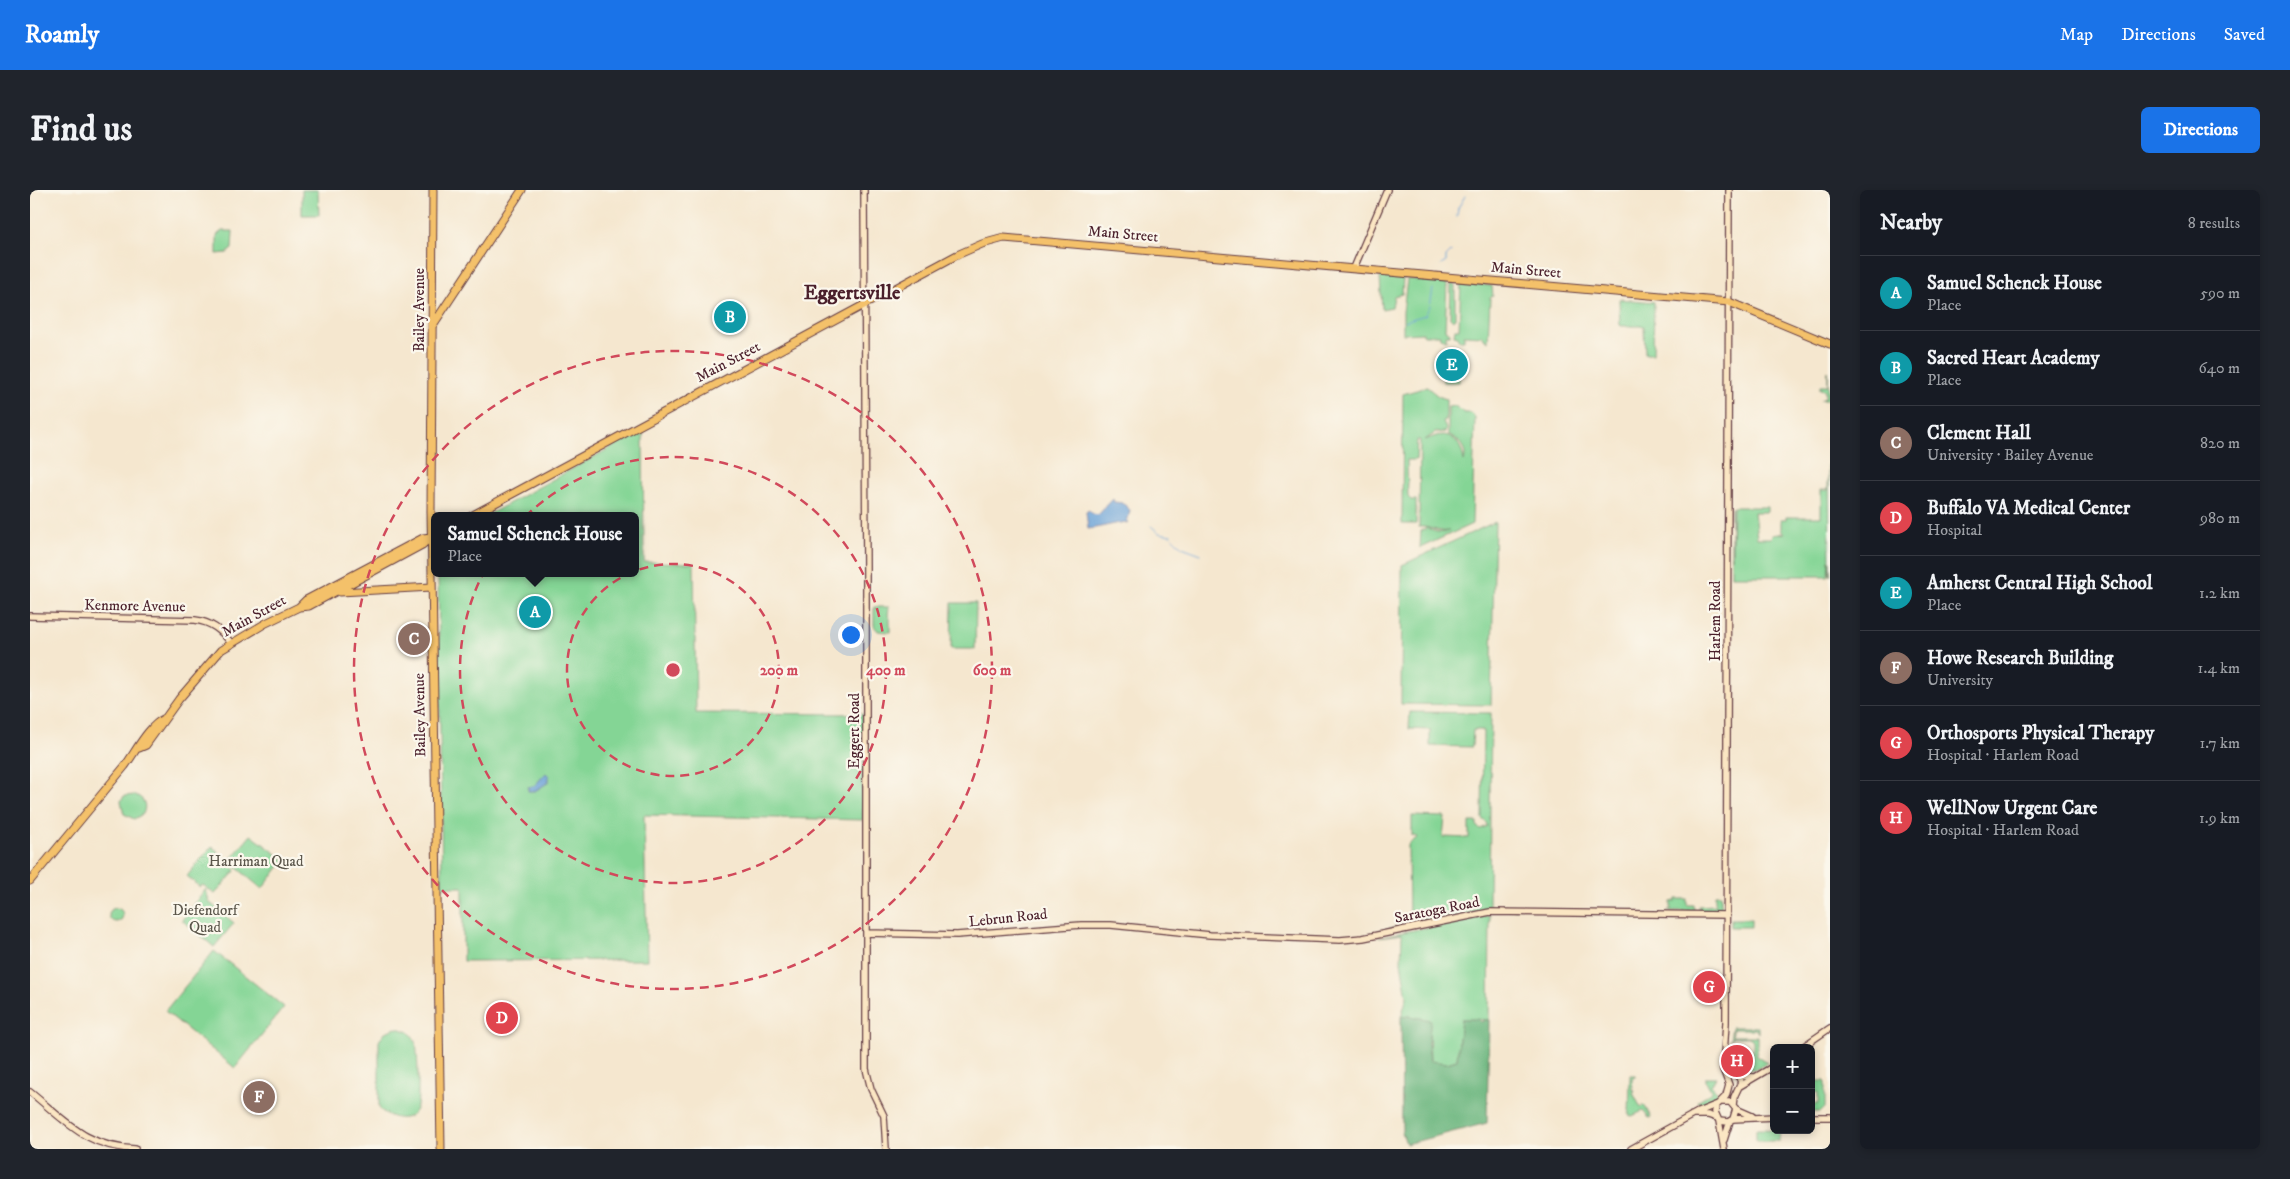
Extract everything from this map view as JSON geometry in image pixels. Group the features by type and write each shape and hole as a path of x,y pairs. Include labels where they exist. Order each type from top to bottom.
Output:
{"main road":[{"name":"Bailey Avenue","path":"433,190 433,512"},
{"path":"433,325 522,190"},
{"name":"Main Street","path":"478,512 957,255 982,244 1004,238 1729,302 1830,344"},
{"path":"432,303 440,308 447,304"},
{"name":"Main Street","path":"300,607 306,600 423,538 431,536"},
{"name":"Main Street","path":"30,881 139,748 146,745 163,725 165,718 211,660 231,643 300,607 309,606 332,594 431,537"},
{"name":"Bailey Avenue","path":"432,577 441,1149"},
{"path":"332,594 347,590 432,587"}],"street":[{"name":"Eggert Road","path":"864,190 866,1069 872,1089 884,1116 886,1149"},
{"path":"1354,268 1387,190"},
{"name":"Harlem Road","path":"1728,1083 1723,1069 1725,1053 1727,915 1729,190"},
{"name":"Kenmore Avenue","path":"30,616 195,620 217,628 231,643"},
{"name":"Saratoga Road","path":"1153,930 1215,936 1347,939 1490,912 1727,915"},
{"name":"Lebrun Road","path":"866,933 966,934 1081,925 1111,925 1153,930"},
{"path":"1807,1044 1830,1028"},
{"name":"Harlem Road","path":"1725,1053 1728,1066 1737,1075"},
{"path":"1728,1083 1734,1089 1770,1068"},
{"path":"1724,1140 1732,1120 1741,1079 1737,1075"},
{"path":"1724,1149 1724,1140 1714,1112 1720,1103 1731,1076 1755,1077"},
{"path":"30,1092 93,1141 116,1148 135,1149"},
{"path":"1631,1149 1701,1110 1720,1103 1730,1102 1734,1107 1754,1116"},
{"path":"1692,1115 1708,1115 1725,1123 1754,1116 1770,1117"},
{"path":"1815,1117 1830,1117"}],"green space":[{"path":"302,190 318,190 319,215 302,215"},
{"path":"222,231 233,231 232,249 227,253 217,254 217,235"},
{"path":"1382,276 1403,278 1402,294 1394,296 1392,307 1382,309 1380,278"},
{"path":"1407,279 1447,283 1445,330 1450,335 1446,335 1446,340 1440,338 1440,335 1424,335 1423,333 1403,334 1403,312"},
{"path":"1461,282 1492,286 1493,296 1490,298 1488,341 1483,336 1464,335 1464,340 1458,340 1458,336 1454,335 1455,329 1459,329"},
{"path":"1451,284 1455,285 1455,318 1452,320 1450,318"},
{"path":"1619,299 1654,302 1653,354 1645,354 1644,326 1620,326"},
{"path":"1443,366 1459,366 1459,382 1443,382"},
{"path":"1828,371 1830,576 1829,560 1828,576 1731,576 1731,507 1732,558 1733,507 1767,507 1767,512 1754,512 1757,538 1771,538 1772,535 1785,533 1781,531 1781,519 1786,519 1786,517 1821,517 1821,490 1828,490 1828,400 1820,400 1825,398 1825,390 1820,389 1820,385 1828,385"},
{"path":"1427,387 1438,396 1446,399 1446,420 1443,421 1446,429 1445,432 1435,433 1425,440 1443,435 1453,438 1461,450 1464,461 1465,452 1461,445 1455,439 1448,434 1448,407 1455,406 1464,413 1471,413 1475,417 1472,524 1420,548 1421,531 1427,528 1438,532 1449,531 1427,527 1419,527 1420,440 1417,440 1416,460 1407,460 1408,497 1411,500 1416,500 1416,524 1402,524 1403,394"},
{"path":"643,430 644,562 694,563 696,713 863,714 863,820 644,815 647,960 463,961 463,887 442,887 438,577 639,577 639,512 493,512"},
{"path":"1495,522 1491,705 1401,704 1402,565"},
{"path":"952,603 976,603 975,649 951,649"},
{"path":"874,607 889,607 890,632 878,631 874,626"},
{"path":"1410,712 1491,713 1489,907 1516,909 1487,909 1379,931 1409,923 1408,845 1418,837 1412,836 1412,816 1445,817 1443,837 1469,838 1469,822 1477,822 1477,827 1481,829 1487,826 1486,822 1482,819 1483,730 1473,730 1472,747 1430,746 1430,730 1409,729"},
{"path":"135,795 143,800 145,808 143,814 134,819 124,814 121,801 124,796"},
{"name":"Harriman Quad","path":"251,835 285,860 262,889 229,861"},
{"path":"212,846 236,870 215,894 203,885 200,887 187,876"},
{"name":"Diefendorf Quad","path":"206,889 209,902 234,923 214,947 182,920"},
{"path":"1715,894 1721,894 1721,912 1699,911 1699,906 1715,905"},
{"path":"1676,899 1687,899 1687,905 1694,905 1694,911 1667,911 1671,909 1671,902 1676,901"},
{"path":"113,908 119,908 123,915 119,922 113,922 109,918 109,912"},
{"path":"1490,915 1489,1020 1461,1019 1457,1060 1447,1063 1430,1062 1429,1029 1411,1016 1401,1017 1407,997 1401,962 1402,934 1378,937"},
{"path":"1731,919 1751,919 1751,927 1731,927"},
{"path":"214,951 284,1007 235,1068 165,1011"},
{"path":"1410,1016 1431,1020 1428,1043 1430,1061 1447,1063 1457,1060 1461,1019 1477,1019 1481,1022 1489,1020 1487,1123 1406,1144 1402,1132 1401,1017"},
{"path":"1732,1027 1758,1027 1758,1033 1756,1029 1733,1029 1732,1036 1757,1036 1757,1056 1767,1062 1757,1069 1734,1069 1731,1065 1743,1065 1745,1053 1753,1052 1753,1040 1749,1037 1732,1037 1730,1040"},
{"path":"396,1028 408,1031 416,1042 417,1049 417,1106 410,1116 405,1118 388,1115 379,1108 379,1041 385,1032"},
{"path":"1630,1075 1636,1075 1632,1078 1633,1090 1635,1090 1633,1093 1641,1108 1644,1105 1651,1117 1649,1118 1643,1111 1632,1116 1629,1115"},
{"path":"1706,1077 1716,1077 1711,1085 1720,1095 1700,1104 1697,1101 1712,1092"},
{"path":"1815,1081 1825,1081 1825,1108 1821,1112 1815,1112 1815,1104 1818,1104 1818,1093 1815,1093"},
{"path":"1756,1129 1770,1129 1770,1134 1780,1134 1779,1141 1756,1141"}],"water":[{"path":"1113,499 1114,502 1123,503 1130,510 1128,519 1126,519 1129,522 1127,524 1127,522 1088,529 1086,512 1089,510 1093,514 1098,515"},
{"path":"546,773 549,776 549,782 535,791 528,791 528,787 534,786"}],"waterway":[{"path":"1457,217 1458,208 1465,196"},
{"path":"1441,265 1446,262 1446,257 1451,252"},
{"path":"1405,321 1425,315 1430,306 1433,289"},
{"path":"1151,526 1159,533 1171,535"},
{"path":"1173,538 1182,547 1201,554"}],"place":[{"name":"Sacred Heart Academy","path":"730,317"},
{"name":"Amherst Central High School","path":"1452,365"},
{"name":"Samuel Schenck House","path":"535,612"},
{"name":"Clement Hall","path":"414,639"},
{"name":"Orthosports Physical Therapy","path":"1709,987"},
{"name":"Buffalo VA Medical Center","path":"502,1018"},
{"name":"WellNow Urgent Care","path":"1737,1061"},
{"name":"Howe Research Building","path":"259,1097"}],"district":[{"name":"Eggertsville","path":"852,293"}]}
